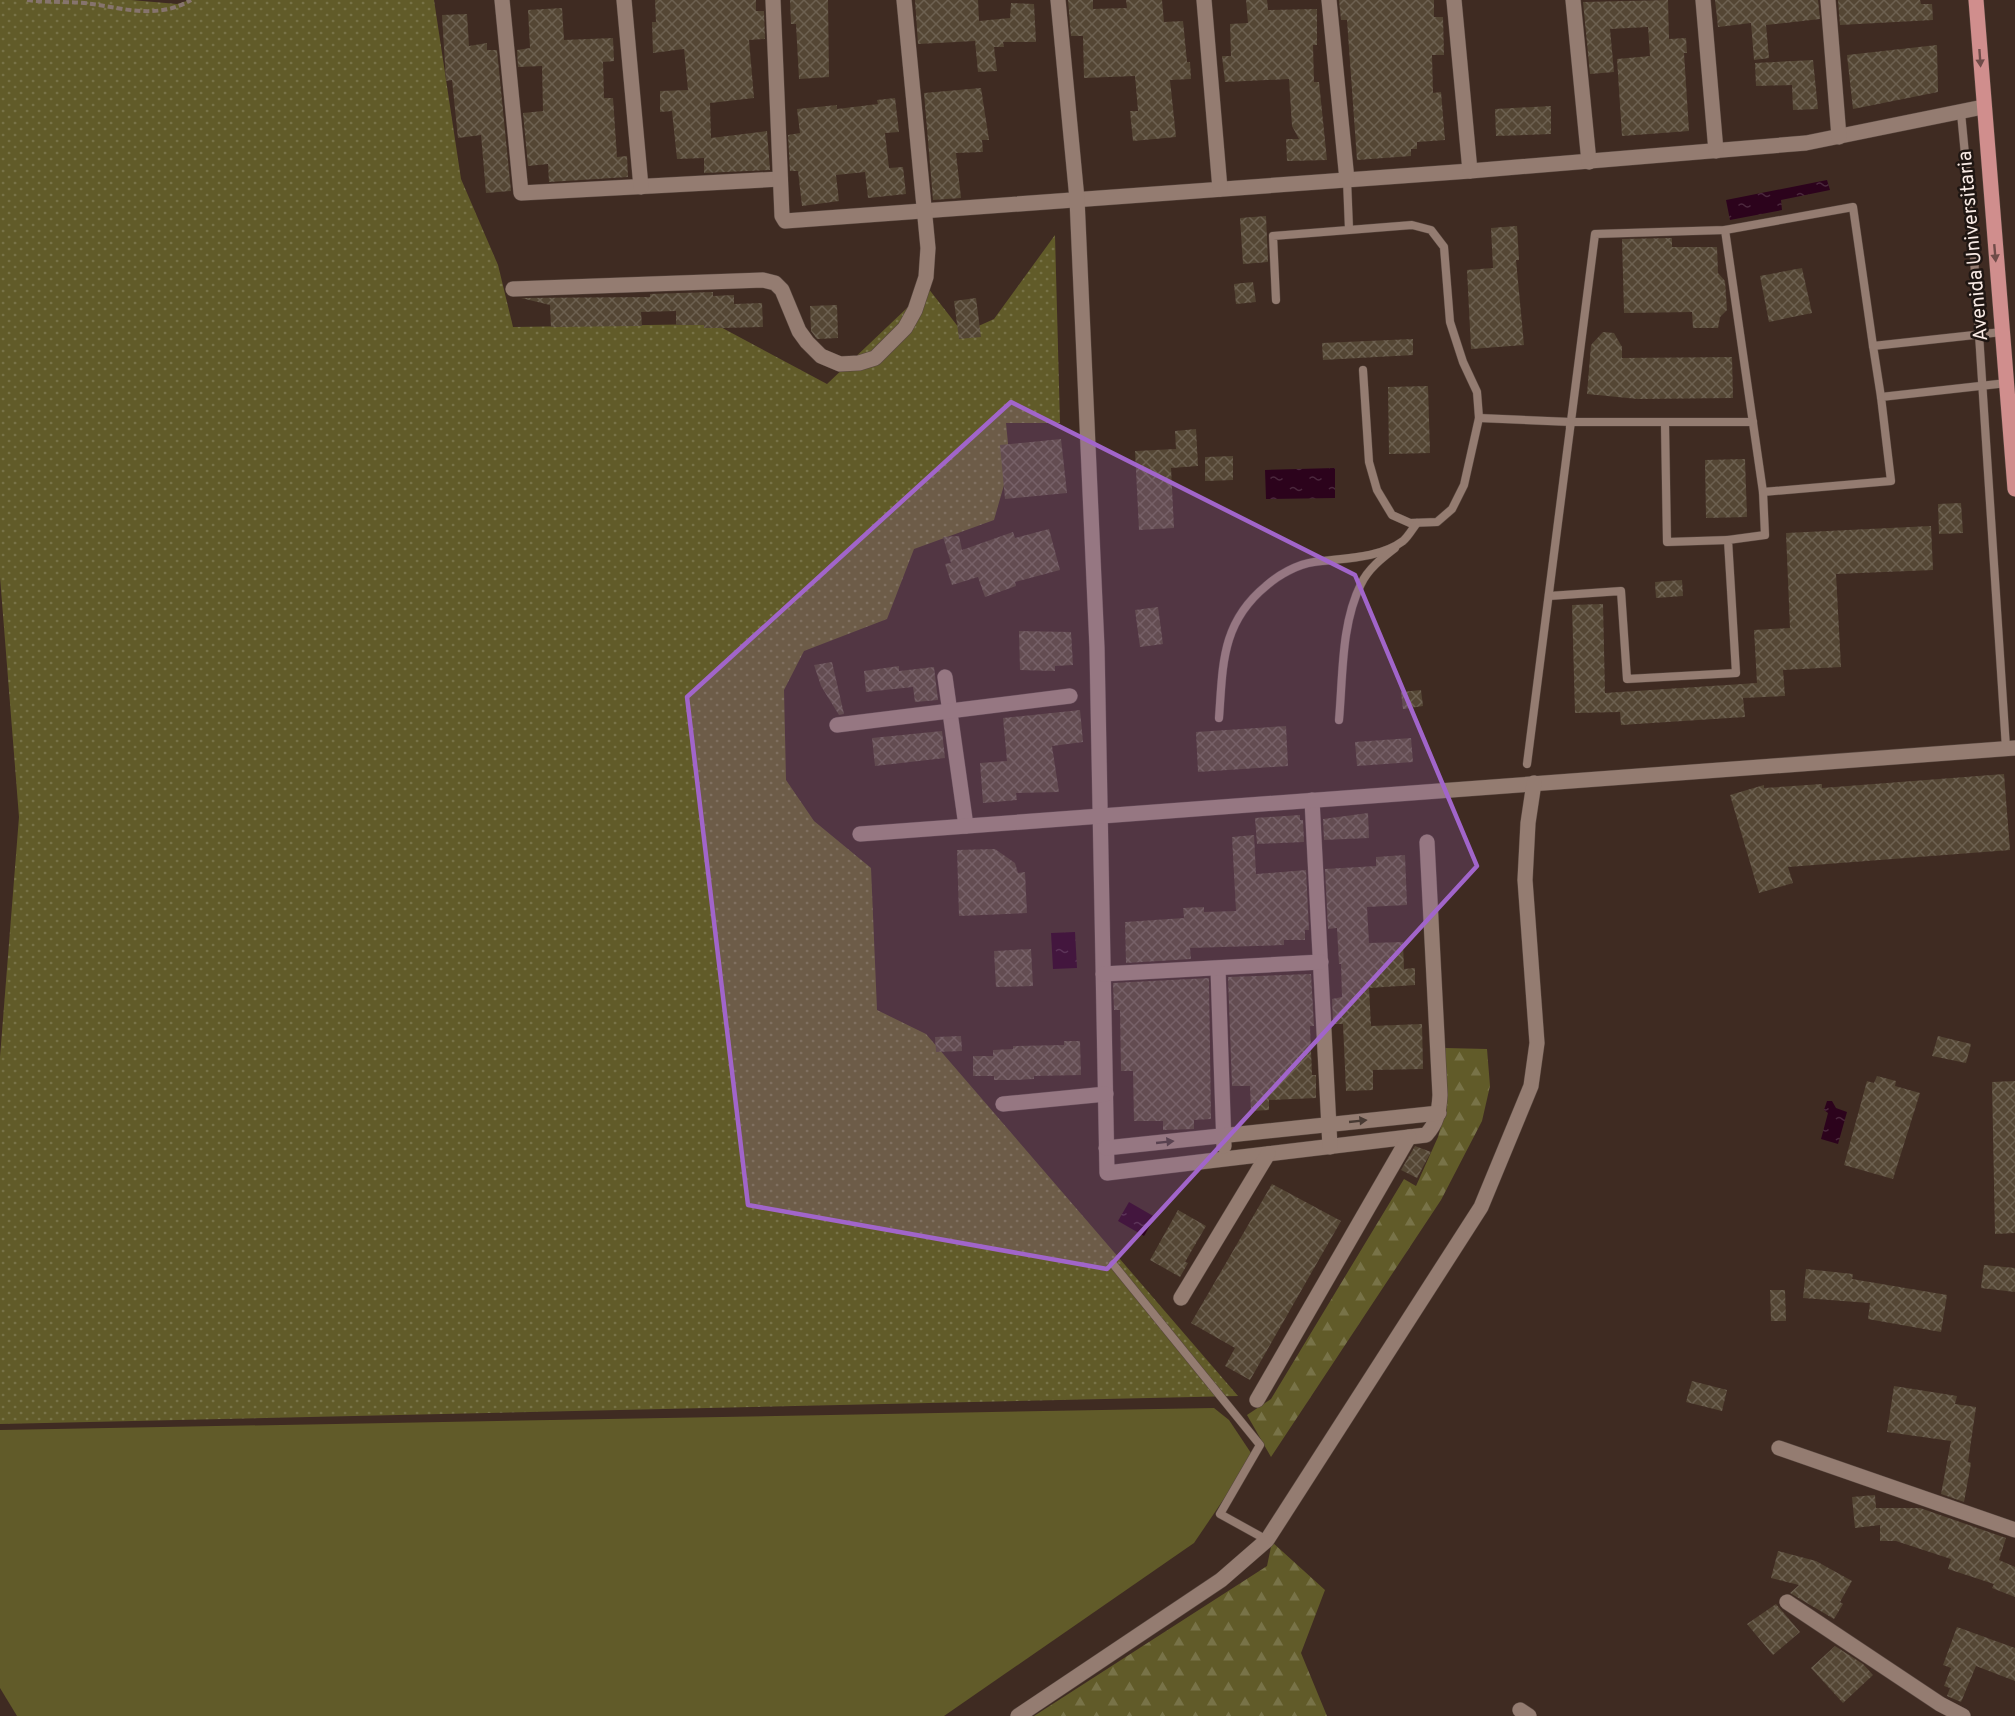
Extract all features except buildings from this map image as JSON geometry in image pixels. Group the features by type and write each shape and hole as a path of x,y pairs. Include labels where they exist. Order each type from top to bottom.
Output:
{"main road":[{"name":"Avenida Universitaria","path":"1976,0 2002,332 2011,383 2015,489"}],"street":[{"path":"502,0 521,193 780,179"},
{"path":"624,0 641,187"},
{"path":"773,0 782,216 785,220 1716,151 1839,137 1983,107"},
{"path":"513,289 763,280 775,283 782,290 799,331 821,356 840,364 859,363 875,358 893,342 915,310 926,277 928,248 926,210 904,0"},
{"path":"1058,0 1077,199 1097,648 1098,815 1107,1173 1426,1135 1434,1127 1439,1113 1427,842"},
{"path":"1204,0 1220,189"},
{"path":"1329,0 1347,180"},
{"path":"1454,0 1470,171"},
{"path":"1573,0 1589,162"},
{"path":"1702,0 1716,151"},
{"path":"1828,0 1839,137"},
{"path":"945,676 966,826"},
{"path":"837,725 1070,696"},
{"path":"860,834 2010,748"},
{"path":"1018,1716 1221,1580 1263,1537 1481,1207 1531,1086 1537,1043 1525,880 1529,783"},
{"path":"1312,800 1330,1147"},
{"path":"1103,974 1320,963"},
{"path":"1218,969 1224,1159"},
{"path":"1003,1104 1106,1094"},
{"path":"1106,1148 1439,1113"},
{"path":"1257,1400 1409,1137"},
{"path":"1181,1298 1268,1154"},
{"path":"1779,1448 2015,1530"},
{"path":"1787,1602 1940,1704 1963,1716"}],"lane":[{"path":"1961,113 1972,227 2010,748"},
{"path":"1347,180 1349,229"},
{"path":"1527,764 1595,234 1725,230 1853,207 1891,481 1763,492"},
{"path":"1276,300 1273,236 1412,225 1431,230 1444,247 1450,322 1463,362 1477,392 1479,418 1464,485 1452,509 1437,522 1410,524 1392,515 1377,490 1369,462 1364,370"},
{"path":"1665,424 1667,542 1728,540 1765,535 1763,492 1725,230"},
{"path":"1873,346 2002,332"},
{"path":"1881,397 2011,383"},
{"path":"1479,418 1571,423 1753,422"},
{"path":"1339,720 1351,608 1361,582 1378,561 1404,541 1417,523"},
{"path":"1549,596 1621,591 1627,679 1736,673 1728,540"},
{"path":"1219,718 1226,642 1236,617 1253,596 1276,576 1311,562 1353,558 1404,541"},
{"path":"1113,1264 1260,1445 1220,1514 1263,1537"}],"path":[{"path":"27,0 59,4 90,3 152,12 178,7 191,0"}],"highlighted area":[{"path":"1011,402 1355,575 1477,866 1107,1269 748,1205 687,697"}],"green space":[{"path":"0,0 131,0 177,4 190,0 434,0 461,179 498,265 513,327 715,324 827,384 928,288 963,333 994,319 1055,235 1060,423 1006,423 1010,464 994,520 914,549 887,619 804,651 784,690 786,780 814,821 871,868 877,1010 926,1034 1238,1396 0,1424 0,1057 19,817 0,577"},
{"path":"1445,1048 1487,1049 1490,1086 1482,1121 1441,1200 1271,1457 1247,1415 1271,1399 1404,1179 1416,1186 1438,1137 1445,1112"},
{"path":"1214,1408 1229,1420 1253,1456 1194,1543 944,1716 17,1716 0,1688 0,1430"},
{"path":"1272,1542 1325,1590 1301,1653 1327,1716 1034,1716 1267,1566"}],"water":[{"path":"1827,180 1830,190 1781,200 1782,210 1730,220 1726,200"},
{"path":"1335,468 1335,498 1266,499 1265,470"},
{"path":"1075,932 1077,968 1053,969 1051,933"},
{"path":"1827,1101 1832,1101 1836,1108 1847,1112 1838,1144 1821,1139 1828,1113 1824,1110"},
{"path":"1129,1202 1155,1217 1144,1236 1118,1221"}]}
